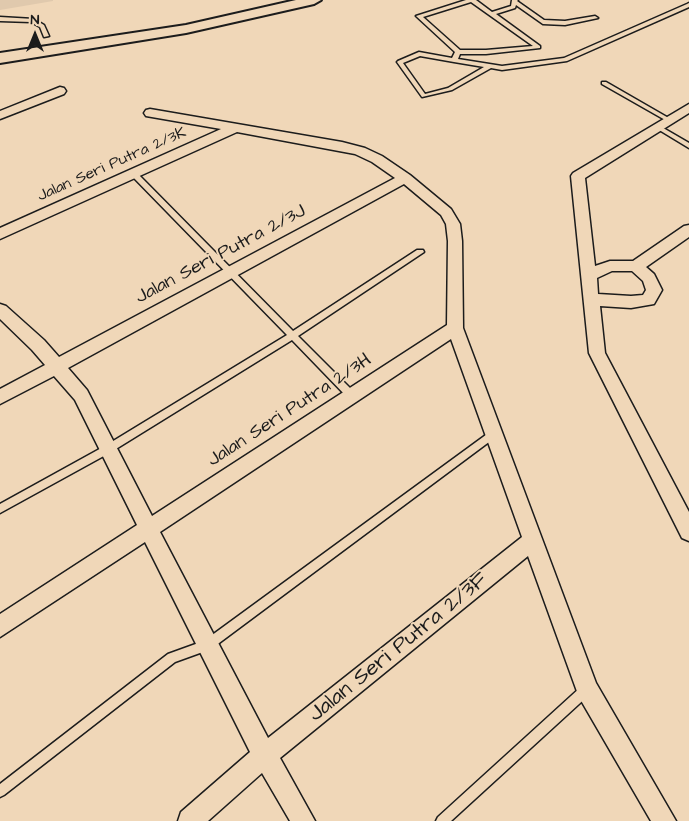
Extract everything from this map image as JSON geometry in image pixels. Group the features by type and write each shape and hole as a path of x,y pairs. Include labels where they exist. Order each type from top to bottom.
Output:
{"street":[{"path":"209,9 254,0"},
{"path":"0,58 186,29 314,0"},
{"path":"30,38 51,35"},
{"path":"0,115 60,91"},
{"path":"689,108 578,176 597,353 689,532"},
{"path":"150,113 237,127 360,151 377,158 405,178 446,212 453,224 455,241 455,328 587,688 664,821"},
{"name":"Jalan Seri Putra 2/3K","path":"0,234 237,127"},
{"name":"Jalan Seri Putra 2/3J","path":"0,397 233,273 405,178"},
{"path":"589,275 610,266 636,266 689,230"},
{"path":"591,299 631,302 648,300 654,290 649,278 636,266"},
{"path":"0,310 38,345 81,395 207,645 265,755 303,821"},
{"name":"Jalan Seri Putra 2/3H","path":"0,626 455,328"},
{"name":"Jalan Seri Putra 2/3F","path":"190,821 265,755 533,540"}],"lane":[{"path":"472,0 492,14 538,47 486,52 458,52 419,16 472,0"},
{"path":"492,14 513,7 515,1 543,22 565,23 595,18"},
{"path":"490,66 450,89 424,96 400,62 419,54 502,68 565,60 689,5"},
{"path":"0,19 32,20 51,35"},
{"path":"454,60 458,52"},
{"path":"604,83 663,124 689,146"},
{"path":"134,174 352,396"},
{"path":"0,509 108,449 293,335 420,252"},
{"path":"0,791 172,658 207,645 494,433"},
{"path":"442,821 587,688"}],"shaded area":[{"path":"0,0 53,0 53,1 0,10"}]}
